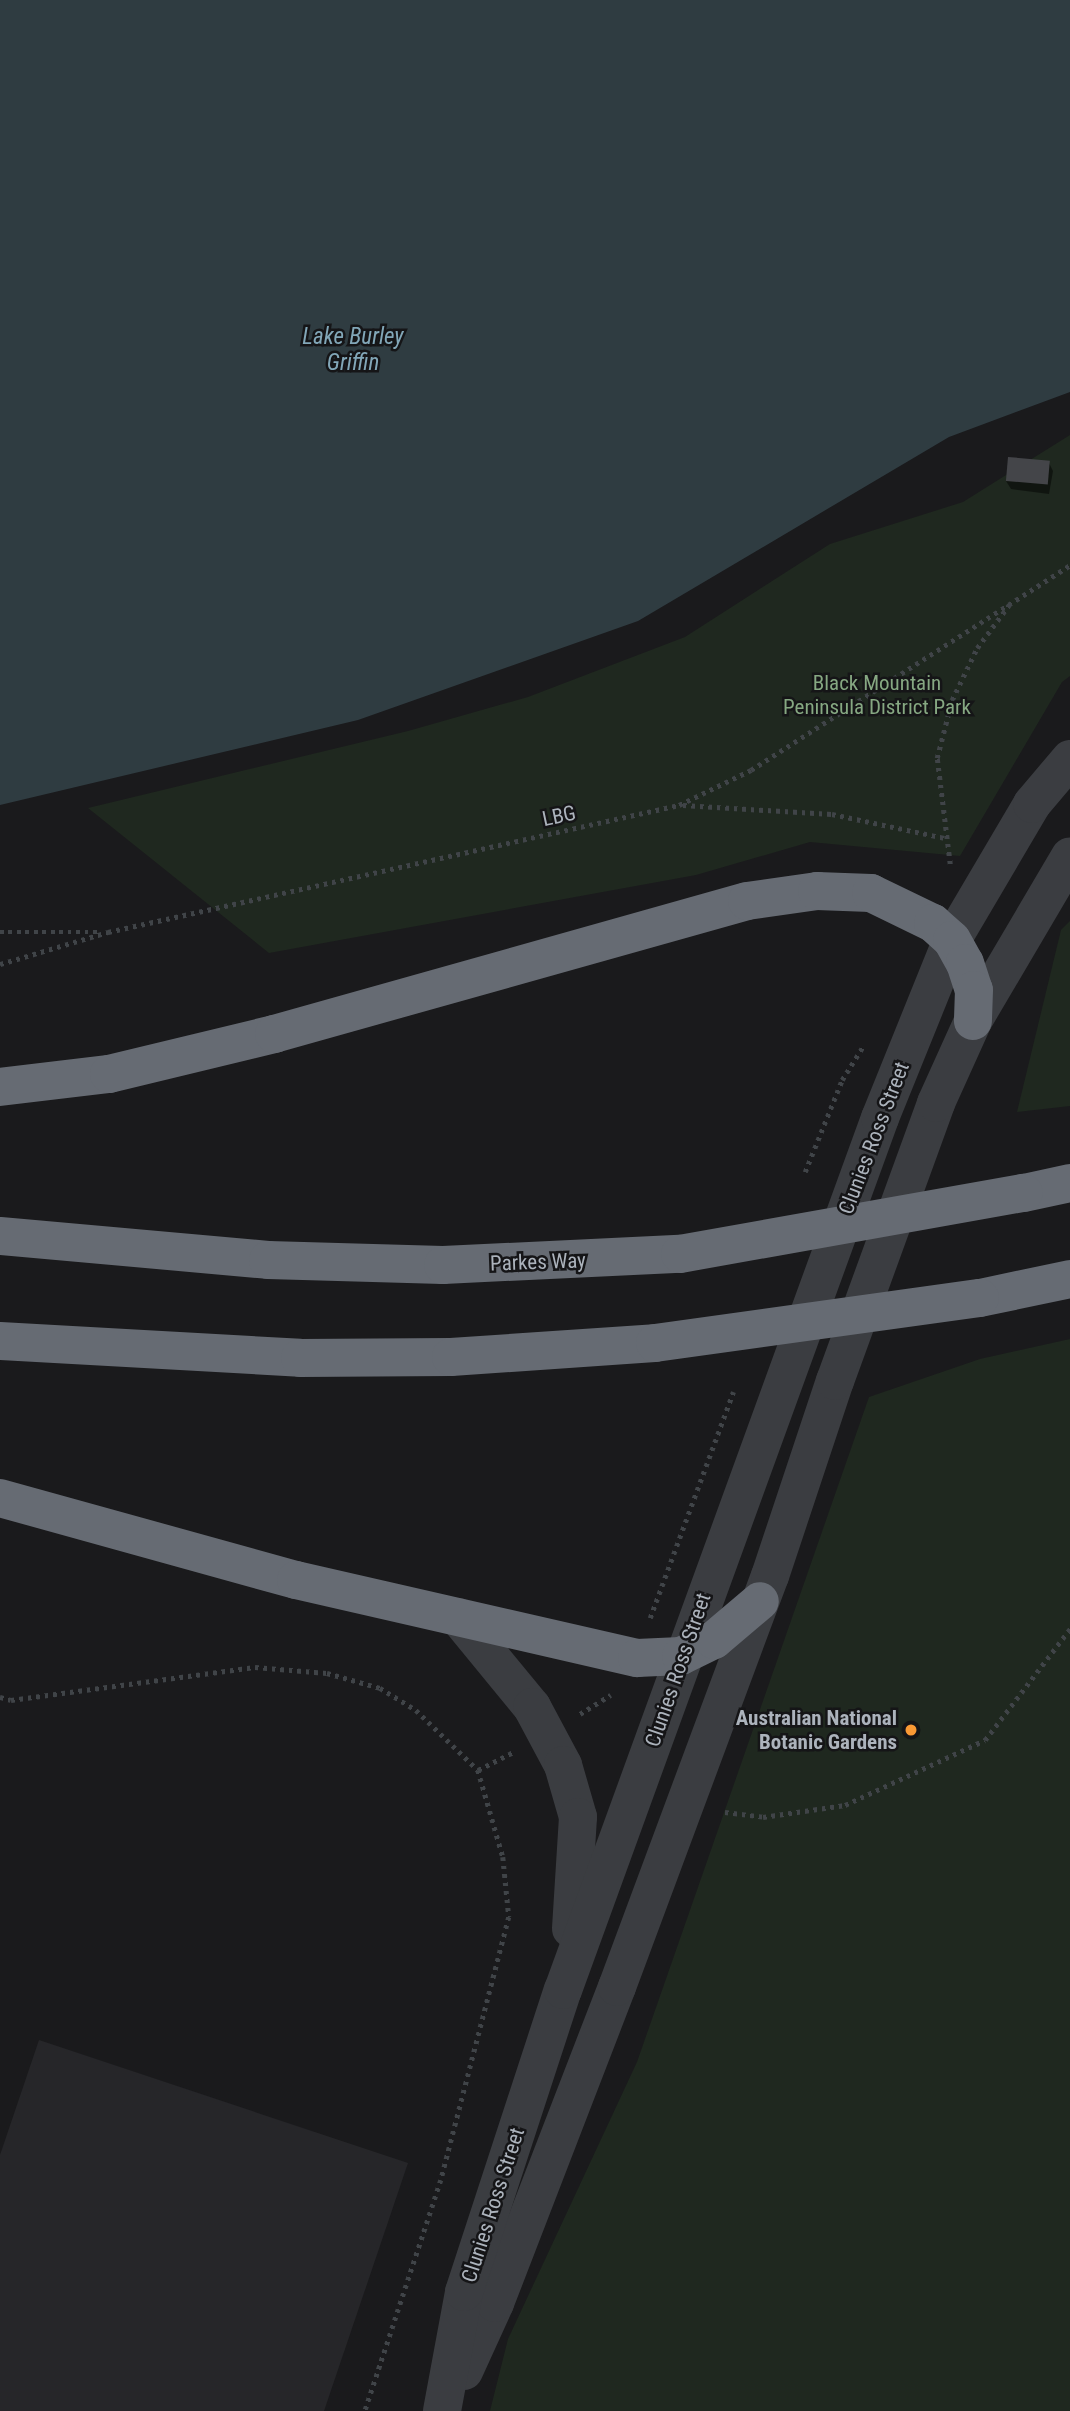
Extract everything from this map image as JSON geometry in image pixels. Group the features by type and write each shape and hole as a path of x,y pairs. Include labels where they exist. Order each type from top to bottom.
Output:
{"highway":[{"path":"0,1087 109,1074 261,1037 770,898 817,891 871,893 933,923 951,940 974,990 972,1021"},
{"name":"Parkes Way","path":"0,1236 200,1255 443,1265 680,1254 1070,1183"},
{"path":"0,1341 300,1357 451,1357 655,1343 980,1298 1070,1279"},
{"path":"0,1499 296,1580 637,1658 681,1656 713,1640 761,1601"}],"street":[{"name":"Clunies Ross Street","path":"444,2411 464,2292 563,1990 634,1801 681,1656 880,1118 951,940 1032,804 1070,759"},
{"name":"Clunies Ross Street","path":"444,2411 495,2303 761,1601 853,1331 936,1104 972,1021 1070,856"},
{"path":"457,1617 532,1707 563,1765 578,1817 576,1888 563,1990"}],"path":[{"name":"LBG","path":"0,964 108,932 679,805 751,770 1070,565"},
{"path":"952,879 936,758 952,700 976,648 1012,602"},
{"path":"679,805 832,814 945,838"},
{"path":"0,932 108,932"},
{"path":"637,1658 640,1638 733,1392"},
{"path":"683,1807 763,1817 845,1805 985,1740 1070,1629"},
{"path":"0,1697 11,1700 255,1667 327,1673 380,1688 416,1710 478,1770 503,1857 509,1917 441,2180 365,2411"}],"shaded area":[{"path":"39,2040 408,2163 324,2411 0,2411 0,2155"}],"green space":[{"name":"Black Mountain Peninsula District Park","path":"1070,435 1070,676 1062,682 960,856 810,842 696,875 269,953 88,808 408,731 528,697 685,637 830,544 963,502"},
{"path":"1070,921 1070,1106 1017,1112 1061,930"},
{"name":"Australian National Botanic Gardens","path":"1070,1339 1070,2411 490,2411 508,2339 637,2062 869,1397 980,1359"}],"water":[{"name":"Lake Burley Griffin","path":"0,0 1070,0 1070,392 949,437 638,621 358,720 0,805"}],"building":[{"path":"1008,457 1050,461 1048,485 1006,481"}],"place":[{"name":"Australian National Botanic Gardens","path":"911,1730"}]}
